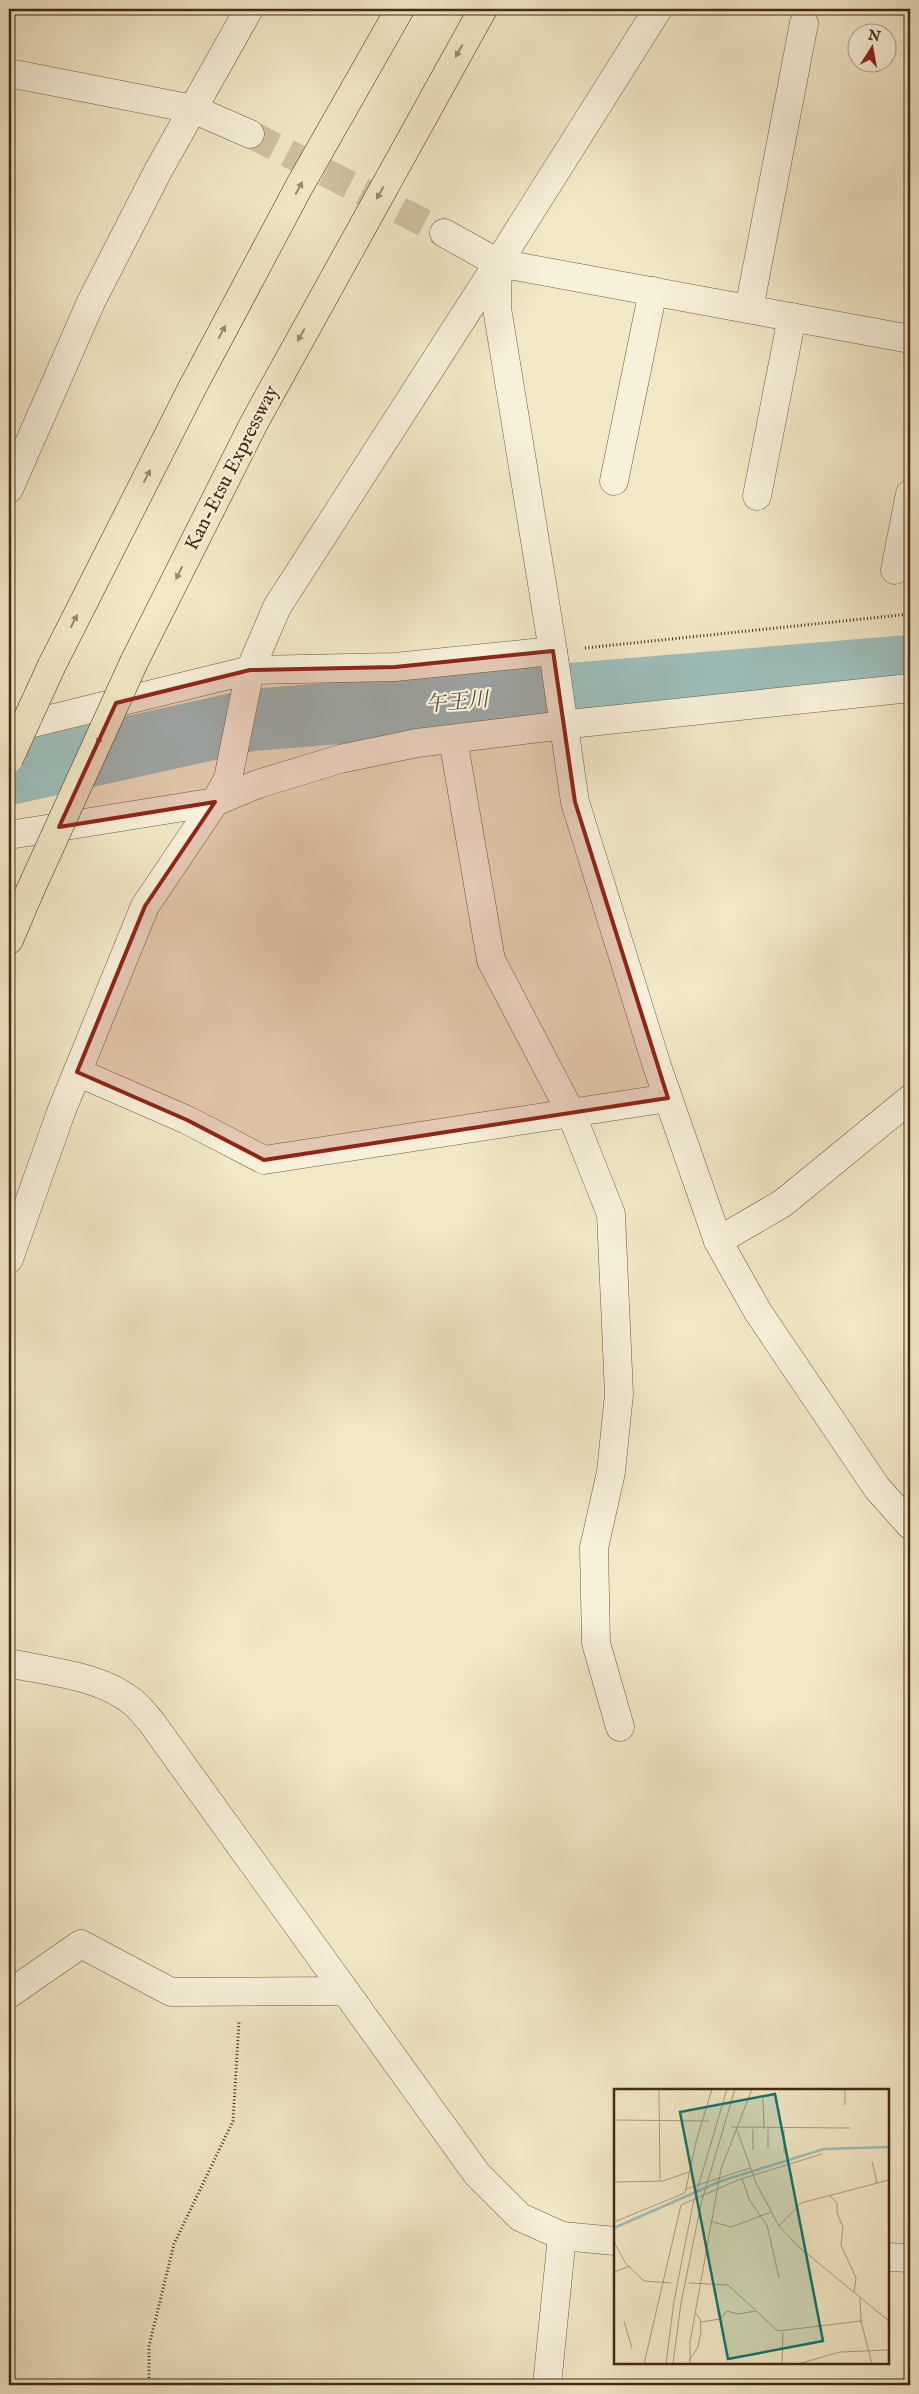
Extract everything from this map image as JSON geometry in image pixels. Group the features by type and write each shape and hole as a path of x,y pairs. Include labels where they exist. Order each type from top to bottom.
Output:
{"highway":[{"path":"9,759 52,664 191,390 300,185 400,9"},
{"name":"Kan-Etsu Expressway","path":"9,940 134,662 254,423 483,9"}],"street":[{"path":"9,489 91,302 158,171 249,9"},
{"path":"9,1259 60,1112 146,906 221,790 248,678 277,607 498,263 658,9"},
{"path":"749,309 804,23"},
{"path":"9,73 193,109 250,134"},
{"path":"444,233 498,263 910,339"},
{"path":"498,263 497,308 554,659 575,802 668,1098 718,1241 758,1312 877,1488 910,1525"},
{"path":"614,481 652,291"},
{"path":"757,496 792,317"},
{"path":"896,570 910,494"},
{"path":"9,729 248,678 395,667 554,659"},
{"path":"9,835 221,790 258,784 340,759 418,743 563,722 910,688"},
{"path":"453,739 491,960 571,1113 611,1214 619,1394 611,1472 594,1548 596,1643 620,1727"},
{"path":"77,1072 187,1120 264,1160 668,1098"},
{"path":"718,1241 783,1203 910,1099"},
{"path":"9,1663 90,1681 113,1690 133,1703 152,1723 477,2174 520,2217 562,2236 614,2241"},
{"path":"9,1994 81,1944 171,1992 345,1990"},
{"path":"546,2385 562,2236"},
{"path":"889,2257 910,2258"}],"path":[{"path":"554,659 910,614"},
{"path":"150,2385 149,2346 174,2244 233,2121 241,1992"}],"highlighted area":[{"path":"553,651 575,802 668,1098 264,1160 187,1120 77,1072 145,906 215,802 59,827 116,703 250,670 395,667"}],"waterway":[{"name":"午王川","path":"9,774 252,720 910,666"}],"tunnel":[{"path":"250,134 444,233"}]}
